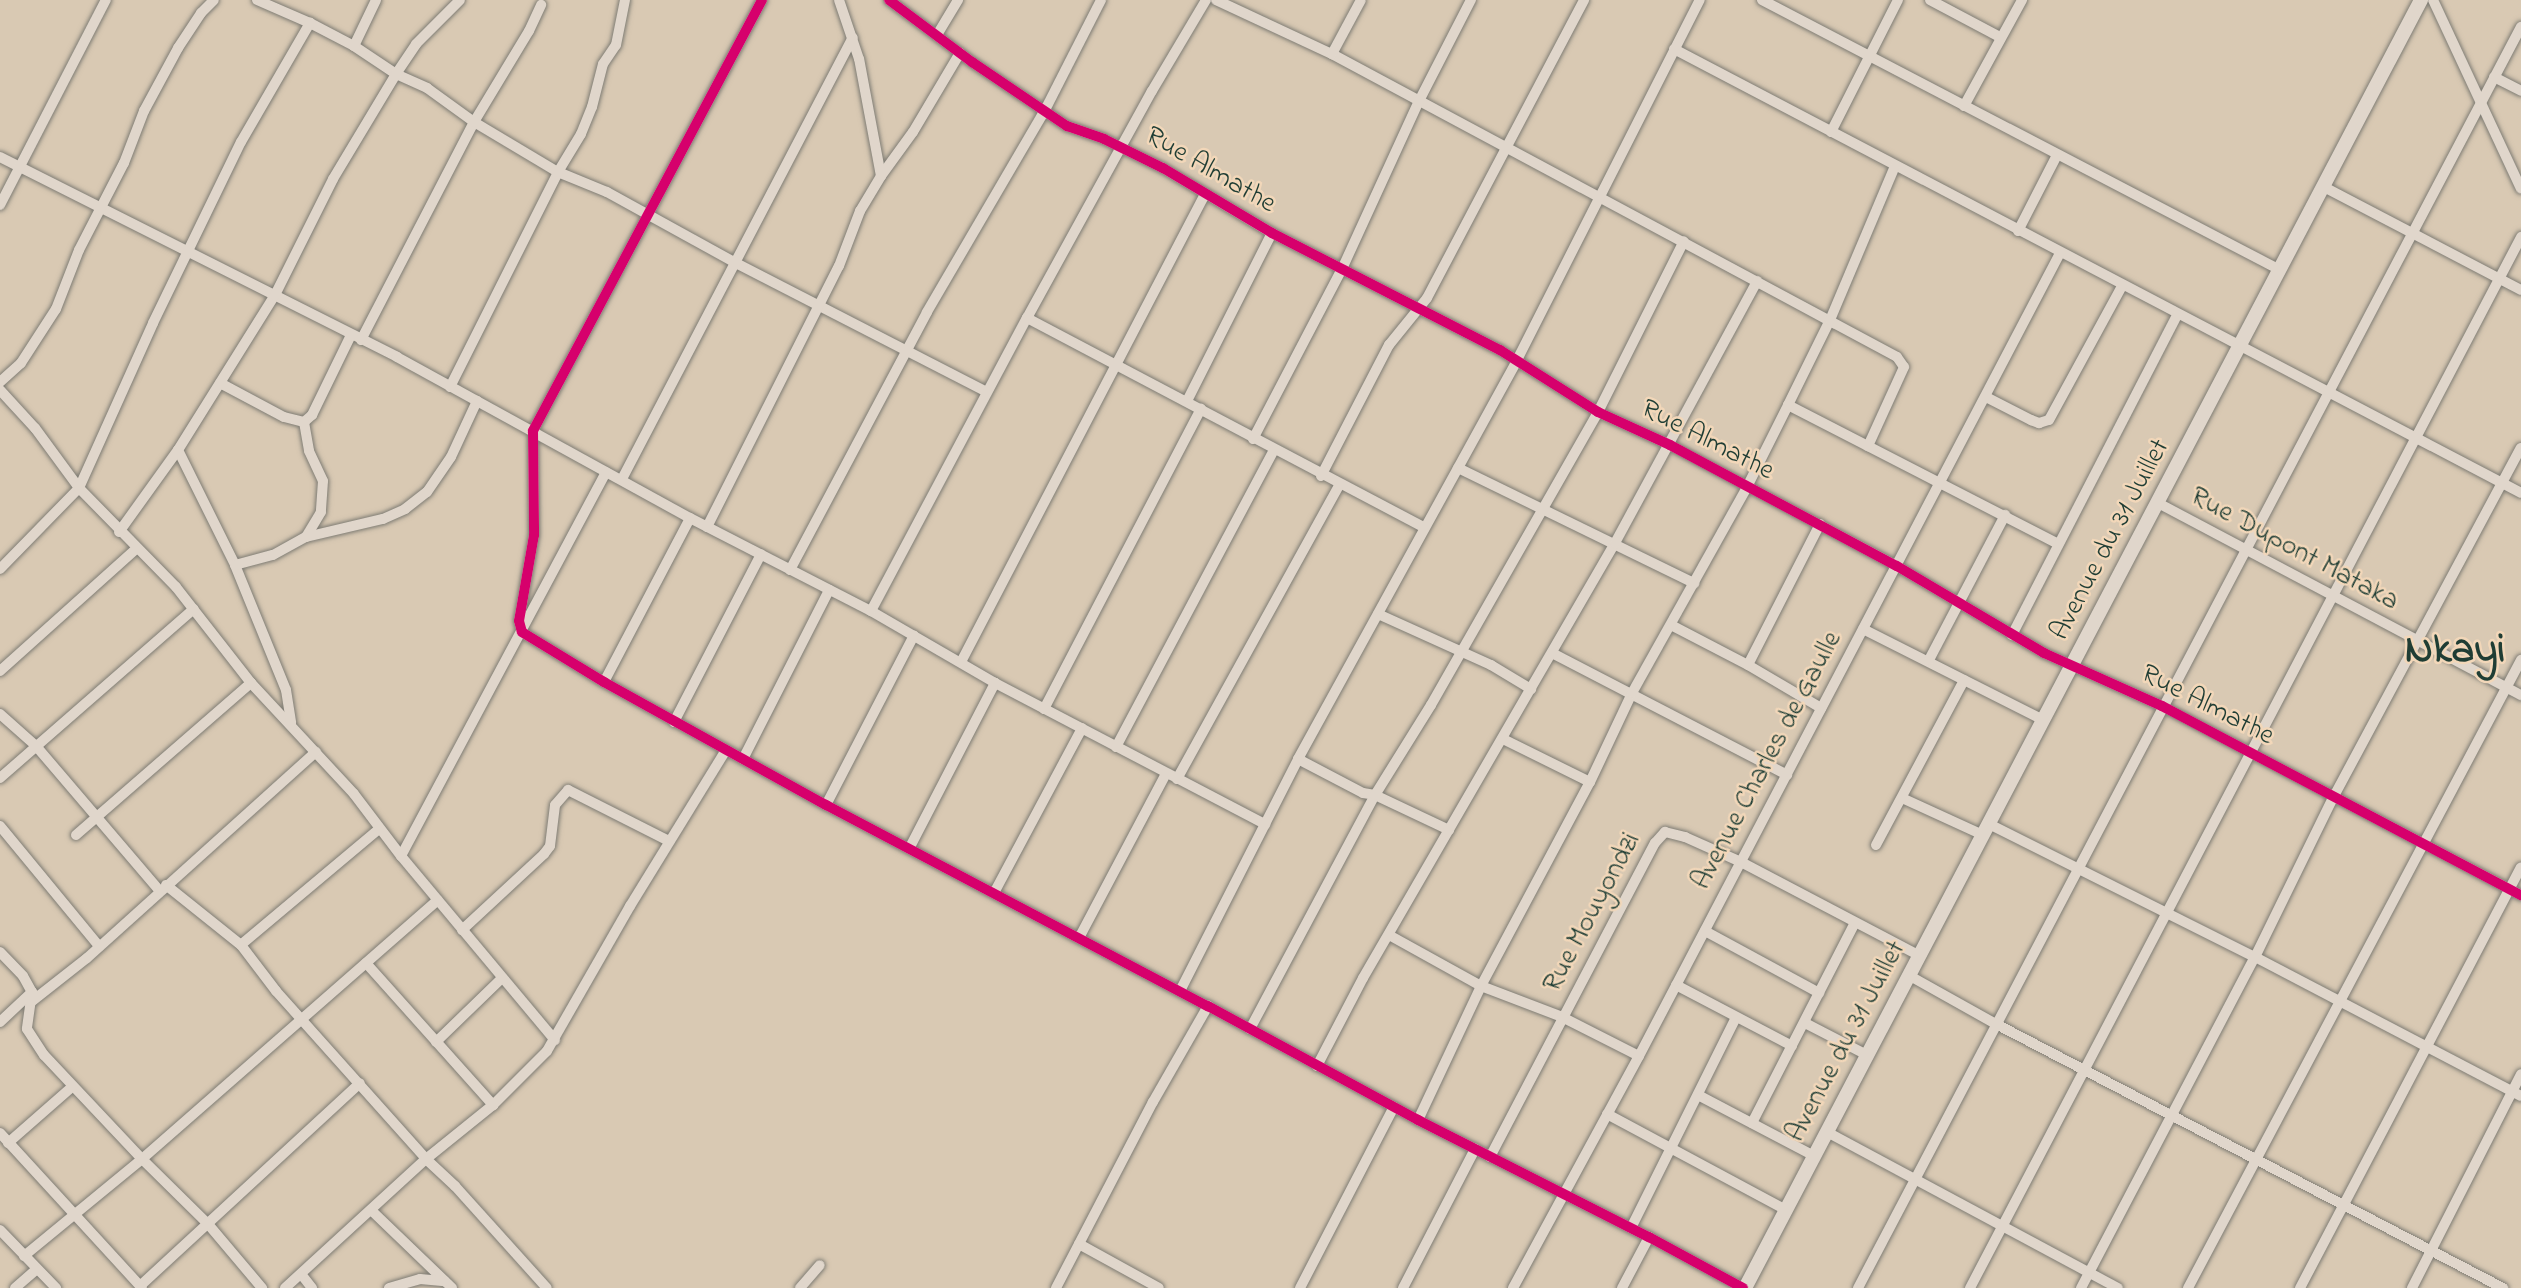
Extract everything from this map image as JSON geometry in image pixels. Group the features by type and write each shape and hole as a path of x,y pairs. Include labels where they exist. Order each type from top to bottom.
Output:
{"street":[{"path":"0,382 21,363 56,309 79,250 102,209 144,111 178,48 201,13 214,0"},
{"path":"257,0 354,46 396,74 427,88 474,122 558,172 607,192 734,262 987,392"},
{"path":"354,46 376,0"},
{"path":"119,531 178,450 275,295 333,179 396,74 430,28 459,0"},
{"path":"450,387 558,172 581,134 592,107 603,64 616,45 625,0"},
{"path":"762,0 533,431 534,535 519,621 522,632 674,722 826,805 1180,991 1394,1108 1563,1192 1744,1288"},
{"path":"839,0 870,108 881,176"},
{"name":"Rue Almathe","path":"889,0 960,53 1068,126 1123,147 1272,233 1500,350 1598,412 1670,445 1820,524 1897,566 2012,635 2162,706 2521,895"},
{"path":"937,35 958,0"},
{"path":"790,570 907,349 1044,112 1101,0"},
{"path":"871,611 1152,90 1206,0"},
{"path":"1216,0 1332,54 1418,103 1599,195 1830,320 1904,364 1868,446"},
{"path":"1332,54 1362,0"},
{"path":"1253,439 1342,269 1418,103 1471,0"},
{"path":"1321,476 1389,345 1427,298 1504,147 1584,0"},
{"path":"1180,991 1298,759 1516,362 1700,0"},
{"path":"1762,0 2280,270"},
{"path":"1831,132 1898,0"},
{"path":"1930,0 2000,37"},
{"path":"1964,106 2022,0"},
{"name":"Avenue du 31 Juillet","path":"1744,1288 2421,0"},
{"path":"2433,0 2479,105 2521,189"},
{"path":"0,205 102,2"},
{"path":"304,422 312,415 474,122 530,32 541,5"},
{"path":"0,569 79,488 242,142 310,23"},
{"path":"1858,1288 2521,27"},
{"path":"622,479 852,38"},
{"path":"1674,49 2521,493"},
{"path":"707,527 819,306 855,229 860,211 913,132 960,53"},
{"path":"2494,77 2521,91"},
{"path":"2018,231 2057,155"},
{"path":"0,157 19,164 102,209 397,357 690,518 871,611 995,683 1265,824"},
{"path":"1418,1120 1481,986 1590,782 1632,694 1747,487 1788,405 1830,320 1895,166"},
{"path":"2324,187 2521,290"},
{"path":"961,662 1205,194"},
{"path":"1187,401 1272,233"},
{"path":"1970,1288 2168,913 2248,753 2521,237"},
{"path":"1250,1029 1375,795 1598,412 1684,241"},
{"name":"Avenue Charles de Gaulle","path":"1513,1288 1639,1056 2060,253"},
{"path":"1317,1066 1448,830 1503,739 1670,445 1757,281"},
{"path":"1986,397 2039,423 2049,420 2122,286"},
{"path":"2012,635 2177,315"},
{"path":"1027,318 1187,401 1321,476 1424,527"},
{"path":"220,383 284,417 304,422"},
{"path":"0,390 35,428 79,488 194,609 251,682 355,794 379,829 555,1040"},
{"path":"235,565 273,555 306,537 383,519 416,500 426,492 452,457 477,401"},
{"path":"1788,405 2058,544"},
{"path":"1044,709 1201,410"},
{"path":"304,422 309,451 323,481 321,512 306,537"},
{"path":"2081,1288 2255,957 2333,798 2521,447"},
{"path":"178,450 235,565 286,690 290,723"},
{"path":"1116,747 1273,450"},
{"path":"1458,468 1694,583"},
{"path":"401,856 606,472"},
{"path":"1177,779 1339,485"},
{"name":"Rue Dupont Mataka","path":"2158,503 2521,695"},
{"path":"1928,660 2005,515"},
{"path":"604,682 690,518"},
{"path":"1748,665 1820,524"},
{"path":"0,671 136,549"},
{"path":"674,722 761,554"},
{"path":"743,759 829,590"},
{"path":"0,778 194,609"},
{"path":"1378,614 1461,651 1531,689"},
{"path":"1671,625 1748,665 1821,708"},
{"path":"1863,629 2043,720"},
{"path":"826,805 914,635"},
{"path":"1552,653 1787,775"},
{"path":"2188,1288 2521,660"},
{"path":"1876,845 1964,680"},
{"path":"76,835 251,682"},
{"path":"910,847 995,683"},
{"path":"0,715 36,746 162,888 241,945 303,1020 426,1159 455,1186 547,1288"},
{"path":"993,893 1082,728"},
{"path":"1503,739 1590,782"},
{"path":"285,1288 426,1159 493,1105 555,1040 669,841 726,750"},
{"path":"0,1022 31,997 46,993 316,752"},
{"path":"1298,759 1363,793 1375,795 1448,830"},
{"path":"1079,938 1166,774"},
{"path":"462,930 544,854 552,834 551,816 555,805 568,790 669,841"},
{"path":"1902,798 2078,867 2516,1094"},
{"path":"0,826 99,946"},
{"path":"241,945 379,829"},
{"name":"Rue Mouyondzi","path":"1490,1157 1662,833 1674,832 1741,863 1920,956"},
{"path":"2300,1288 2521,867"},
{"path":"24,1256 142,1159 438,900"},
{"path":"1752,1123 1855,923"},
{"path":"1704,931 1819,993"},
{"path":"1389,935 1481,986 1562,1017 1639,1056"},
{"path":"0,952 23,976 31,997 27,1029 44,1055 208,1224 262,1288"},
{"path":"366,963 493,1105"},
{"path":"1910,976 1996,1024 2258,1158 2503,1288"},
{"path":"436,1042 502,978"},
{"path":"1676,985 1735,1019 1792,1046"},
{"path":"1056,1288 1153,1102 1208,1006"},
{"path":"1631,1228 1735,1019"},
{"path":"1805,1023 1867,1055"},
{"path":"2412,1288 2516,1094 2521,1074"},
{"path":"73,1086 4,1138 141,1287 360,1083"},
{"path":"1698,1094 1814,1156"},
{"path":"1300,1288 1394,1108"},
{"path":"1607,1114 1786,1210"},
{"path":"1827,1132 2118,1288"},
{"path":"1403,1288 1475,1149"},
{"path":"372,1210 449,1285"},
{"path":"0,1230 56,1288"},
{"path":"1622,1288 1649,1237"},
{"path":"1079,1244 1159,1288"},
{"path":"800,1288 820,1265"},
{"path":"15,1288 36,1270"},
{"path":"300,1274 312,1288"},
{"path":"389,1288 420,1279 449,1285"}],"shaded area":[{"path":"0,0 2521,0 2521,1288 0,1288"}],"cycle path":[{"path":"762,0 533,431 534,535 519,621 522,632 604,682 826,805 1418,1120 1649,1237 1743,1288"},
{"path":"889,0 972,62 1067,126 1104,139 1163,168 1272,233 1500,350 1598,412 1670,445 1897,566 2044,653 2162,706 2521,895"}],"district":[{"name":"Nkayi","path":"2455,651"}]}
